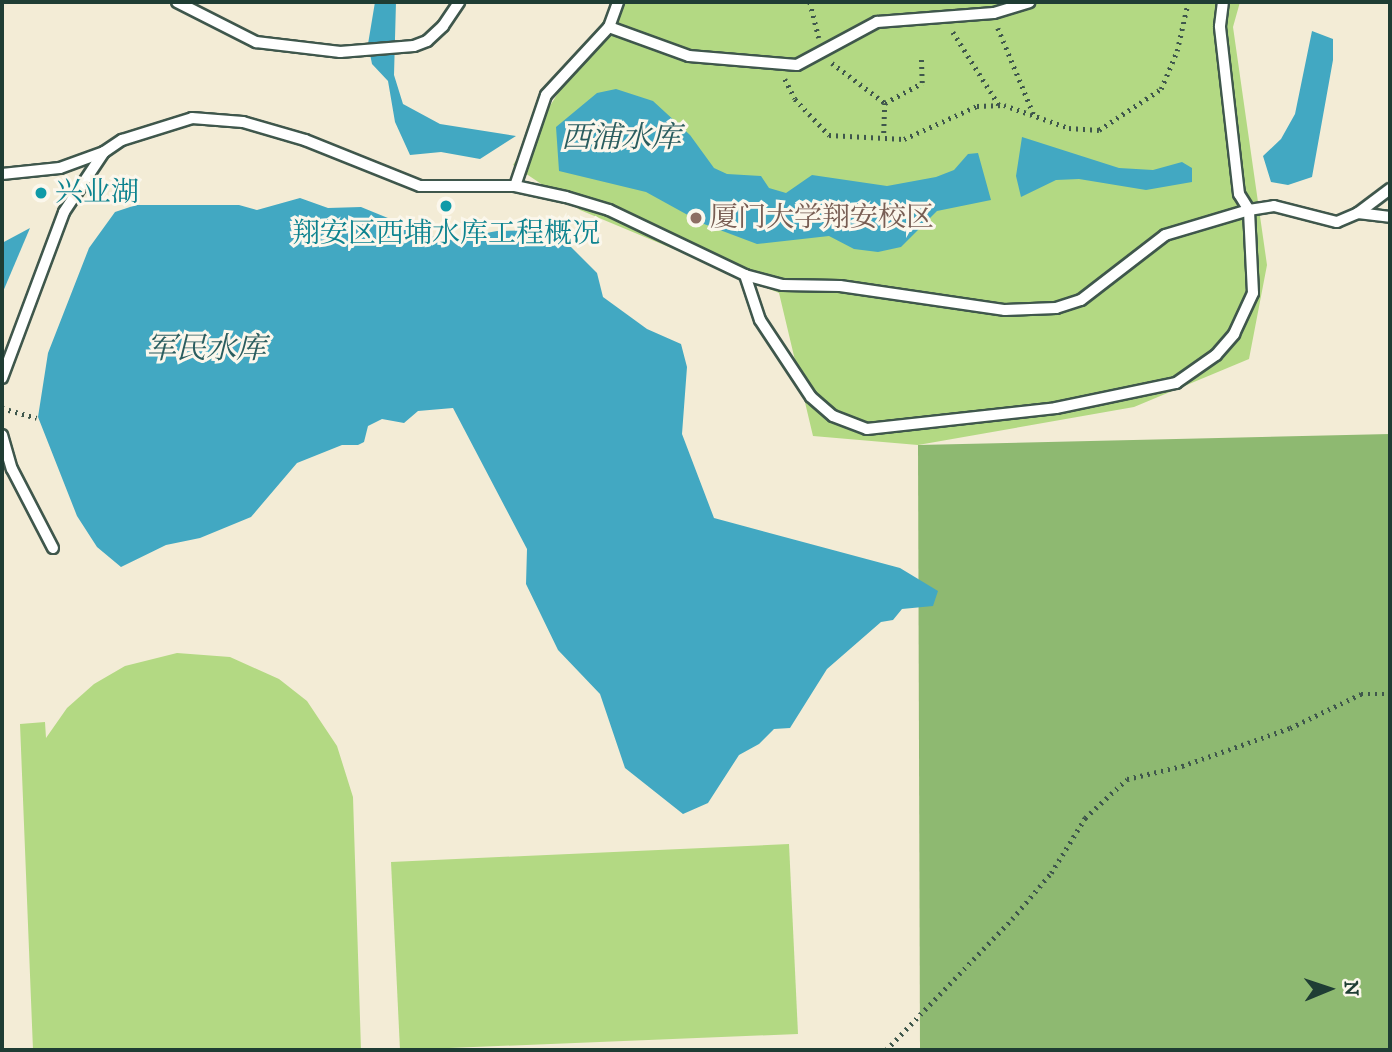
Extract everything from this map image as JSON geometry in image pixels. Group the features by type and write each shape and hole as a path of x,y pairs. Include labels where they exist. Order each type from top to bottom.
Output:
{"lane":[{"path":"177,2 256,42 291,50 361,51 414,46 443,26 459,2"},
{"path":"515,186 546,95 609,27 618,2"},
{"path":"609,27 689,56 797,65 822,55 861,27 877,22 994,13 1029,2"},
{"path":"745,275 760,320 785,363 811,397 833,416 867,429 1044,410 1176,383 1216,355 1234,334 1253,293 1249,210 1239,194 1220,26 1223,2"},
{"path":"2,174 60,168 170,123 214,117 305,140 420,186 515,186 609,210 745,275 783,285 864,289 968,307 1056,308 1100,289 1165,235 1249,210 1273,206 1337,222 1358,213 1390,189"},
{"path":"2,378 64,212 104,152"},
{"path":"1358,213 1390,217"},
{"path":"2,435 12,469 52,548"}],"path":[{"path":"810,2 822,55 885,103"},
{"path":"776,64 795,99 829,135 860,139 884,135 904,139 977,106 999,105 1087,131 1099,131 1129,114 1161,89 1177,51 1188,2"},
{"path":"994,13 1034,115"},
{"path":"937,18 951,30 981,71 999,105"},
{"path":"885,103 922,83 921,55"},
{"path":"884,135 885,103"},
{"path":"2,408 37,418"},
{"path":"886,1050 1012,919 1051,873 1085,818 1127,779 1182,766 1290,728 1361,694 1390,694"}],"green space":[{"path":"615,2 1240,2 1233,27 1267,265 1249,359 1134,407 918,445 813,436 779,293 580,210 513,165"},
{"path":"1390,434 1390,1050 920,1050 918,445"},
{"path":"177,653 230,657 279,679 307,701 337,746 353,797 361,1050 33,1050 20,724 45,722 46,738 67,708 94,684 125,666"},
{"path":"789,844 798,1034 400,1050 391,862"}],"water":[{"name":"西浦水库","path":"375,2 396,2 394,75 403,104 440,124 516,136 480,159 441,152 410,155 395,122 388,81 372,64 368,44"},
{"path":"1312,31 1333,39 1333,60 1312,177 1288,185 1271,182 1263,156 1281,139 1295,114"},
{"name":"西浦水库","path":"616,89 653,101 690,135 714,168 727,174 761,176 769,188 786,193 812,175 887,186 936,177 954,170 968,154 978,153 991,200 937,211 901,247 878,252 854,249 829,236 757,244 704,224 646,192 559,171 556,127 597,93"},
{"path":"1022,137 1119,168 1153,170 1182,162 1192,168 1192,182 1146,190 1079,179 1056,180 1021,197 1016,176"},
{"name":"军民水库","path":"300,198 328,208 361,207 444,241 497,231 554,230 597,273 603,297 647,329 681,344 687,367 682,434 714,518 900,568 938,591 933,606 902,609 893,620 881,622 827,669 790,728 774,729 759,744 739,755 708,803 683,814 625,768 600,694 558,650 526,584 527,549 453,408 418,411 404,423 382,419 368,426 364,442 358,445 342,445 297,463 251,517 200,538 166,545 121,567 97,547 77,516 38,417 48,353 89,248 115,212 136,205 239,205 257,210"},
{"path":"30,228 2,294 2,243"}],"place":[{"name":"兴业湖","path":"41,193"},
{"name":"翔安区西埔水库工程概况","path":"446,206"},
{"name":"厦门大学翔安校区","path":"696,218"}]}
